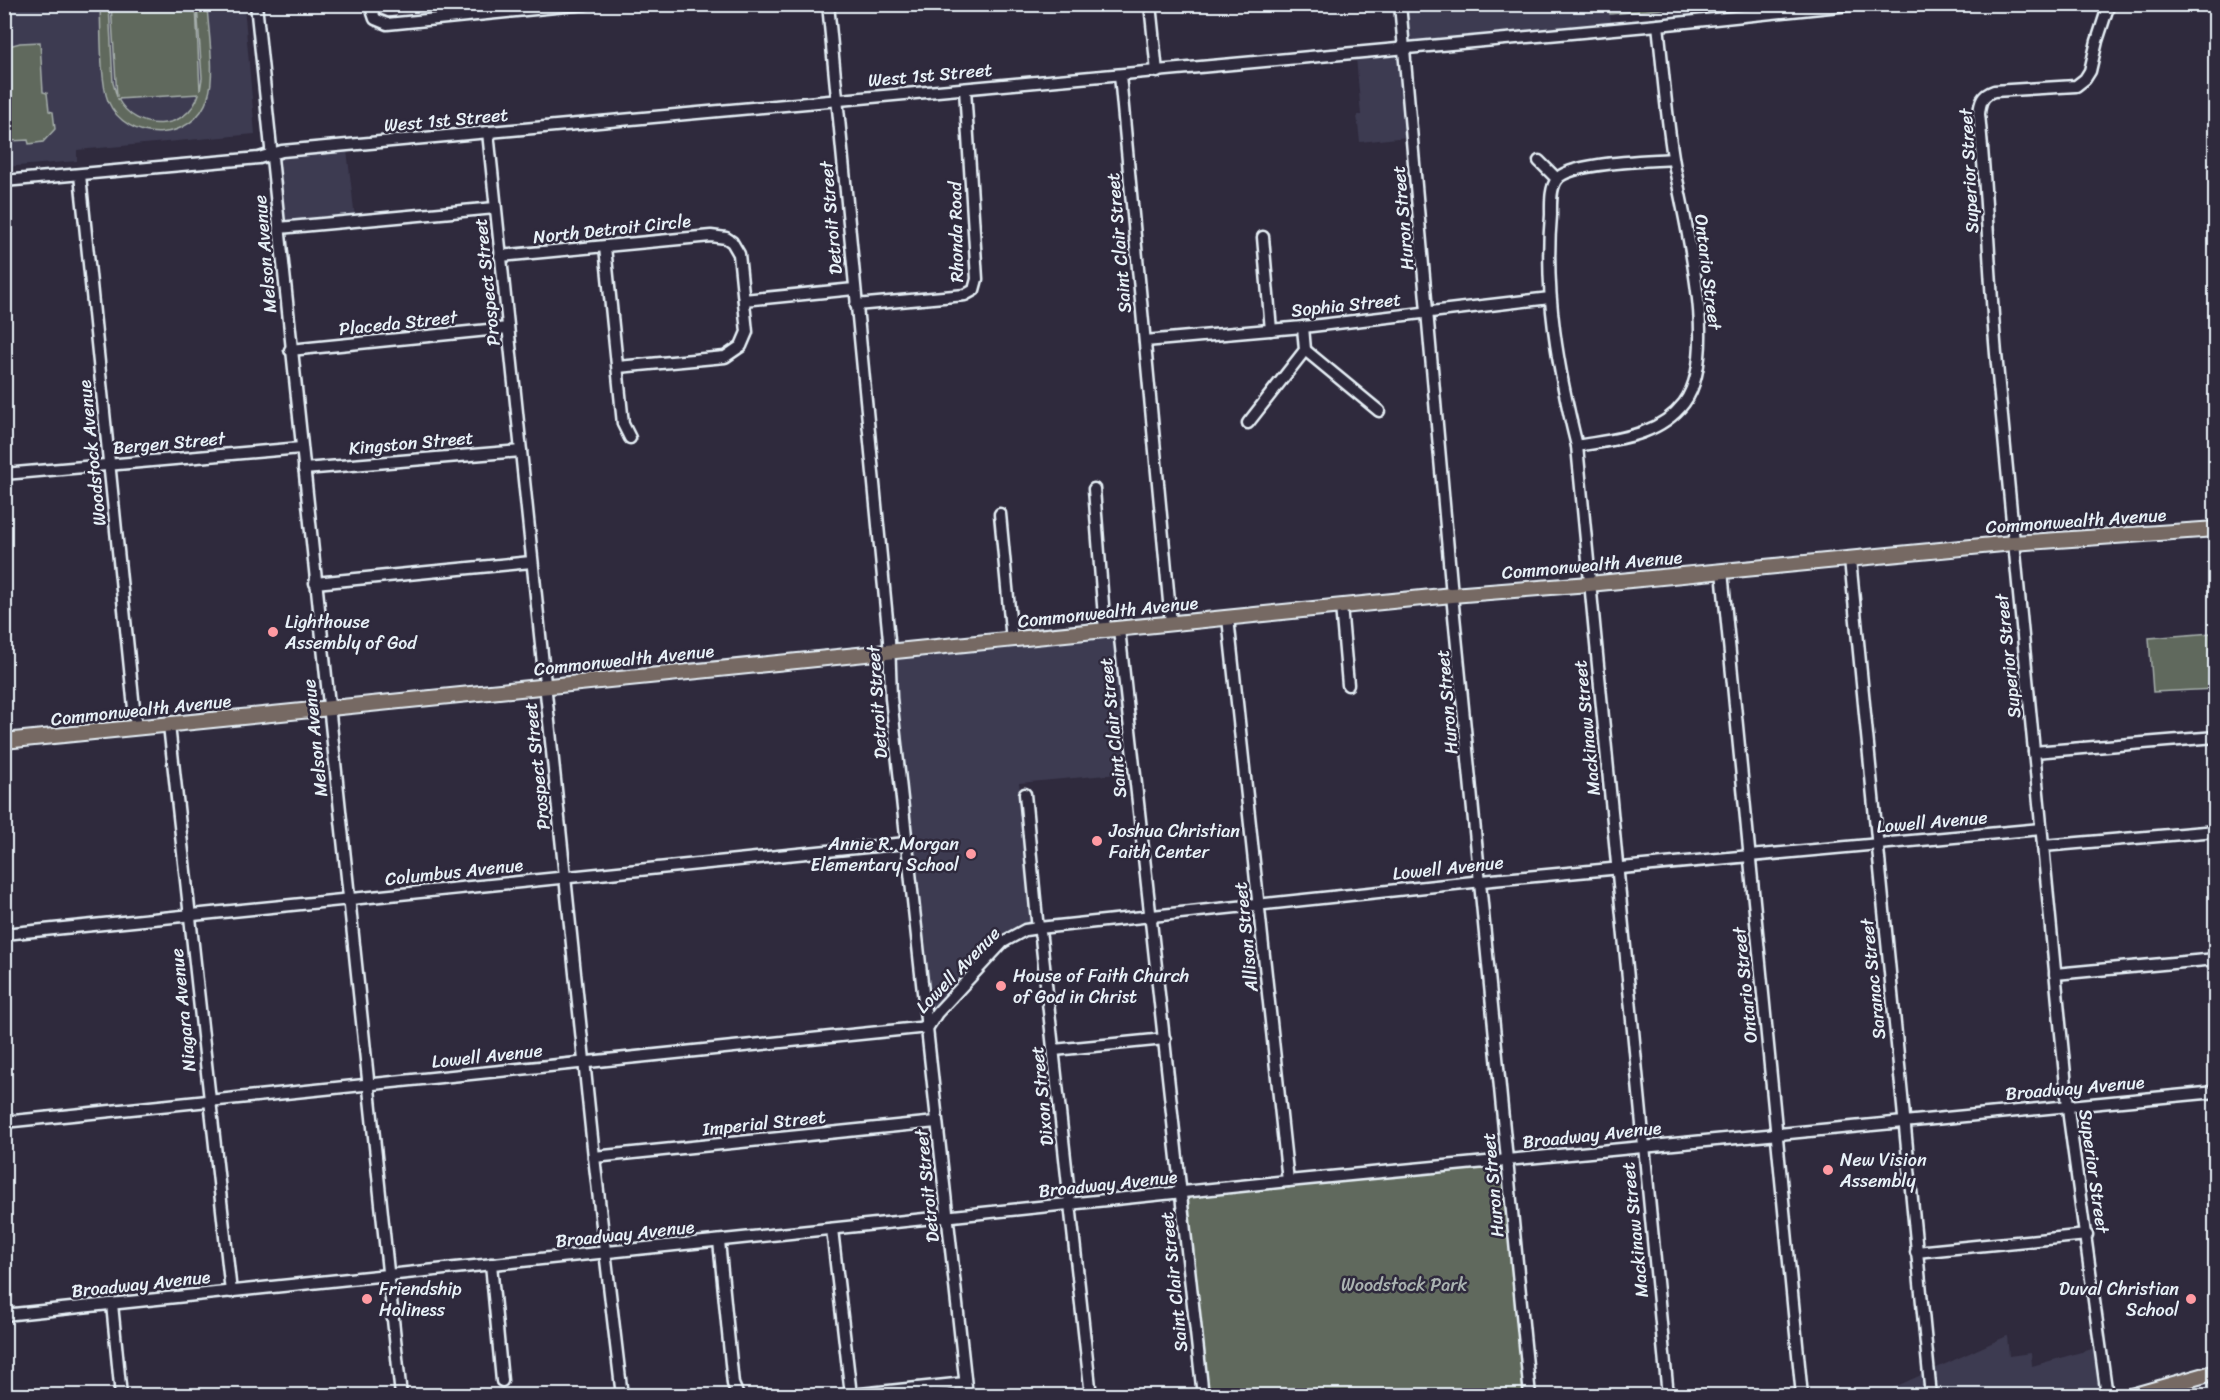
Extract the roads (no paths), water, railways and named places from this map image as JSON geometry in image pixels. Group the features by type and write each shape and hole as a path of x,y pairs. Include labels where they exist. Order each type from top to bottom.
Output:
{"main road":[{"name":"Commonwealth Avenue","path":"4,741 1452,595 2013,543 2216,529"},
{"path":"2131,1395 2216,1371"}],"street":[{"name":"Melson Avenue","path":"256,4 290,350 401,1395"},
{"path":"369,4 375,19 387,24 586,4"},
{"name":"Detroit Street","path":"828,4 891,698 966,1395"},
{"path":"1150,4 1157,72"},
{"name":"Huron Street","path":"1400,4 1452,595 1530,1395"},
{"name":"West 1st Street","path":"4,181 259,158 282,151 837,99 1157,72 1859,4"},
{"name":"Superior Street","path":"2107,1395 2068,1105 2055,974 1990,287 1980,103 1983,97 1994,91 2076,86 2082,83 2090,71 2109,4"},
{"name":"Ontario Street","path":"1577,446 1629,437 1660,425 1676,411 1691,391 1699,356 1697,291 1689,234 1673,159 1658,25"},
{"name":"Saint Clair Street","path":"1120,75 1171,623"},
{"name":"Rhonda Road","path":"856,306 965,295 974,290 977,279 965,89"},
{"name":"Prospect Street","path":"488,132 594,1157 622,1395"},
{"path":"1539,161 1557,179 1568,171 1596,166 1673,159"},
{"name":"Woodstock Avenue","path":"80,175 136,728"},
{"name":"Mackinaw Street","path":"1557,179 1552,190 1548,246 1550,298 1564,395 1577,446 1668,1395"},
{"path":"279,228 495,208"},
{"name":"North Detroit Circle","path":"500,256 711,236 726,238 732,242 739,254 744,300"},
{"path":"1263,237 1271,330"},
{"path":"605,247 623,424 630,438"},
{"path":"618,367 725,357 741,346 747,332 744,300 854,289"},
{"name":"Sophia Street","path":"1145,341 1303,327 1550,298"},
{"path":"1248,423 1305,350 1303,327"},
{"name":"Placeda Street","path":"290,350 508,328"},
{"path":"1305,350 1379,411"},
{"name":"Bergen Street","path":"4,474 301,448"},
{"name":"Kingston Street","path":"304,469 521,450"},
{"name":"Saint Clair Street","path":"1094,489 1165,1039 1203,1395"},
{"path":"1000,514 1012,640"},
{"name":"Saranac Street","path":"1850,559 1931,1395"},
{"path":"315,583 531,562"},
{"name":"Ontario Street","path":"1722,571 1802,1395"},
{"path":"1341,606 1348,685"},
{"name":"Allison Street","path":"1228,618 1288,1181"},
{"name":"Niagara Avenue","path":"169,725 231,1292"},
{"path":"2034,752 2216,737"},
{"name":"Dixon Street","path":"1025,794 1091,1395"},
{"name":"Lowell Avenue","path":"4,1122 928,1027 937,1013 1003,942 1025,930 1259,903 1617,867 2041,829"},
{"path":"2043,846 2216,831"},
{"name":"Columbus Avenue","path":"4,934 906,843"},
{"path":"2055,974 2216,959"},
{"path":"1054,1050 1165,1039"},
{"name":"Broadway Avenue","path":"4,1315 1288,1181 2216,1092"},
{"name":"Imperial Street","path":"594,1157 936,1122"},
{"path":"832,1229 846,1395 965,1383"},
{"path":"1916,1252 2086,1235"},
{"path":"718,1241 733,1384 738,1395"},
{"path":"491,1264 502,1381"},
{"path":"112,1304 121,1395"}],"place":[{"name":"Lighthouse Assembly of God","path":"273,632"},
{"name":"Joshua Christian Faith Center","path":"1097,841"},
{"name":"Annie R. Morgan Elementary School","path":"971,854"},
{"name":"House of Faith Church of God in Christ","path":"1001,986"},
{"name":"New Vision Assembly","path":"1828,1170"},
{"name":"Friendship Holiness","path":"367,1299"},
{"name":"Duval Christian School","path":"2191,1299"}],"park label":[{"name":"Woodstock Park","path":"1404,1285"}]}
